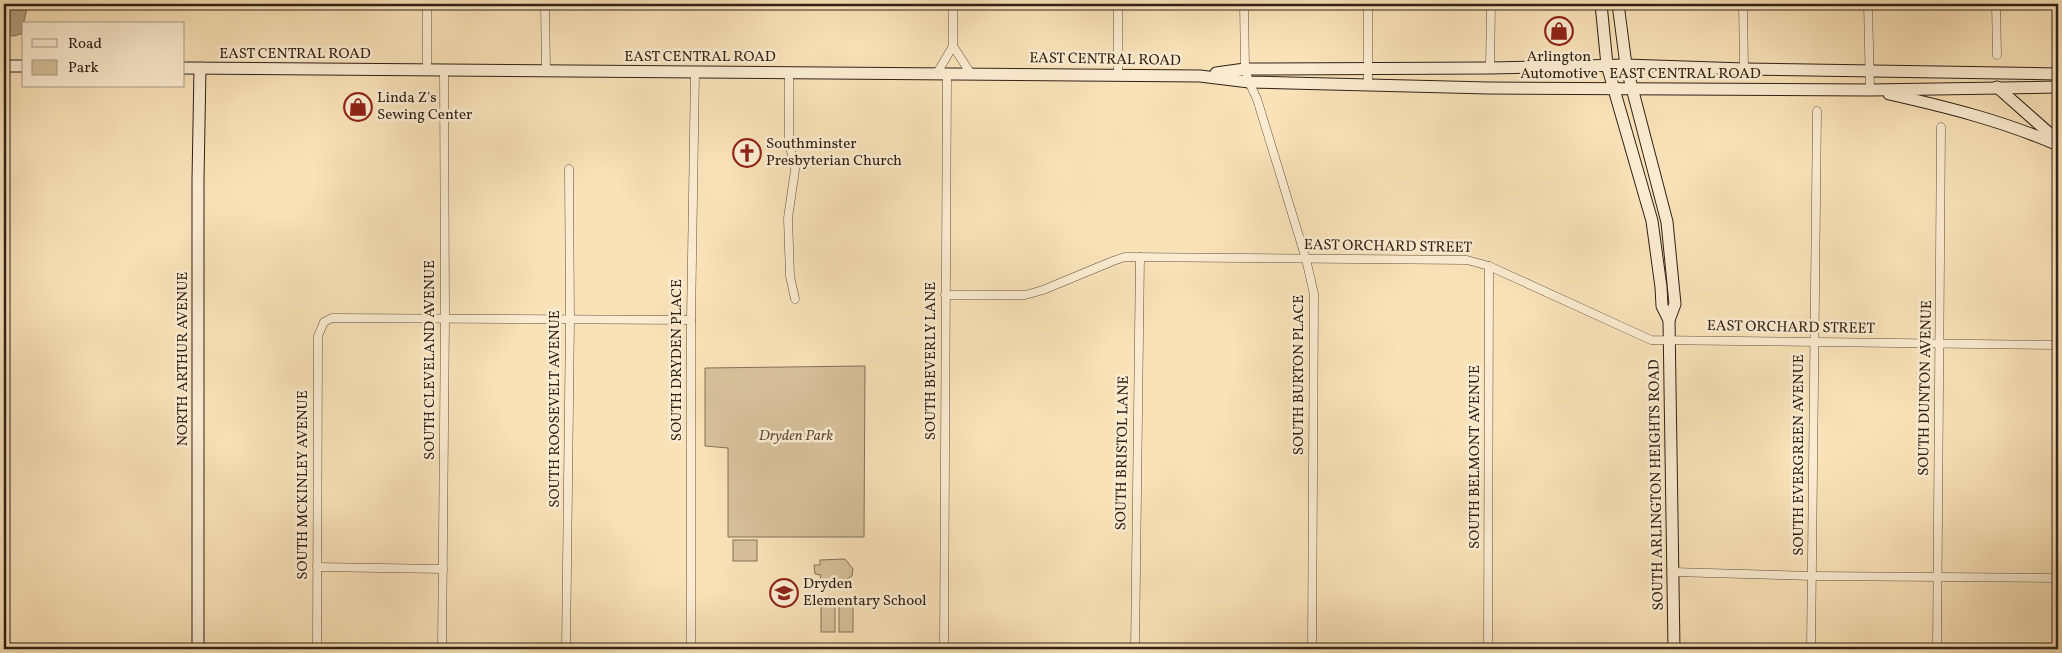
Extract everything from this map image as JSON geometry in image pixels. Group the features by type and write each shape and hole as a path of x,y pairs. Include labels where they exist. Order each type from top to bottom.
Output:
{"main road":[{"name":"SOUTH ARLINGTON HEIGHTS ROAD","path":"1601,4 1607,65 1612,89 1652,221 1662,306 1669,320"},
{"name":"SOUTH ARLINGTON HEIGHTS ROAD","path":"1618,4 1626,65 1667,222 1675,304 1669,320 1674,649"},
{"name":"EAST CENTRAL ROAD","path":"1200,76 1245,69 1490,68 1607,65 2058,74"},
{"path":"4,66 22,66"},
{"name":"EAST CENTRAL ROAD","path":"185,68 1200,76 1249,82 1368,85 1612,89 1870,90"},
{"name":"NORTH ARTHUR AVENUE","path":"198,649 198,180 200,68"},
{"path":"1968,73 2000,88 2058,143"},
{"path":"1870,90 2058,87"},
{"path":"1870,90 1961,110 2058,143"}],"street":[{"path":"427,4 427,70"},
{"path":"545,4 546,71"},
{"path":"942,73 954,46 953,4"},
{"path":"1118,4 1118,75"},
{"name":"SOUTH BURTON PLACE","path":"1244,4 1245,69 1257,99 1306,259 1314,294 1312,649"},
{"path":"1368,4 1368,85"},
{"path":"1490,68 1491,4"},
{"path":"1743,4 1744,69"},
{"path":"1868,4 1870,90"},
{"path":"1996,4 1997,55"},
{"path":"954,46 971,74"},
{"name":"SOUTH CLEVELAND AVENUE","path":"442,649 445,318 444,70"},
{"name":"SOUTH DRYDEN PLACE","path":"692,649 691,320 696,72"},
{"path":"789,72 789,142 795,170 788,218 790,276 795,299"},
{"name":"SOUTH BEVERLY LANE","path":"942,73 946,295 944,649"},
{"name":"SOUTH EVERGREEN AVENUE","path":"1811,649 1817,111"},
{"name":"SOUTH DUNTON AVENUE","path":"1937,649 1941,127"},
{"name":"SOUTH ROOSEVELT AVENUE","path":"566,649 570,320 569,169"},
{"name":"SOUTH BRISTOL LANE","path":"1135,649 1140,257"},
{"name":"EAST ORCHARD STREET","path":"946,295 1025,295 1044,290 1113,260 1125,258 1467,260 1489,266 1651,340 2058,345"},
{"name":"SOUTH BELMONT AVENUE","path":"1488,649 1489,266"},
{"name":"SOUTH MCKINLEY AVENUE","path":"316,649 318,336 324,322 332,318 445,318"},
{"path":"445,318 691,320"},
{"path":"317,567 443,568"},
{"path":"1673,572 1938,578 2058,578"}],"green space":[{"name":"Dryden Park","path":"865,366 864,537 728,537 728,448 705,446 705,368"},
{"path":"733,540 757,540 757,561 733,561"},
{"path":"845,559 853,569 852,576 845,580 820,580 821,575 815,574 814,565 820,565 820,560"},
{"path":"821,603 835,603 835,632 821,632"},
{"path":"839,603 853,603 853,632 839,632"}],"shaded area":[{"path":"10,4 28,4 24,22 22,22 21,34 14,36 4,35 4,8"}],"place":[{"name":"Arlington Automotive","path":"1559,31"},
{"name":"Linda Z's Sewing Center","path":"358,107"},
{"name":"Southminster Presbyterian Church","path":"747,153"},
{"name":"Dryden Elementary School","path":"784,593"}]}
